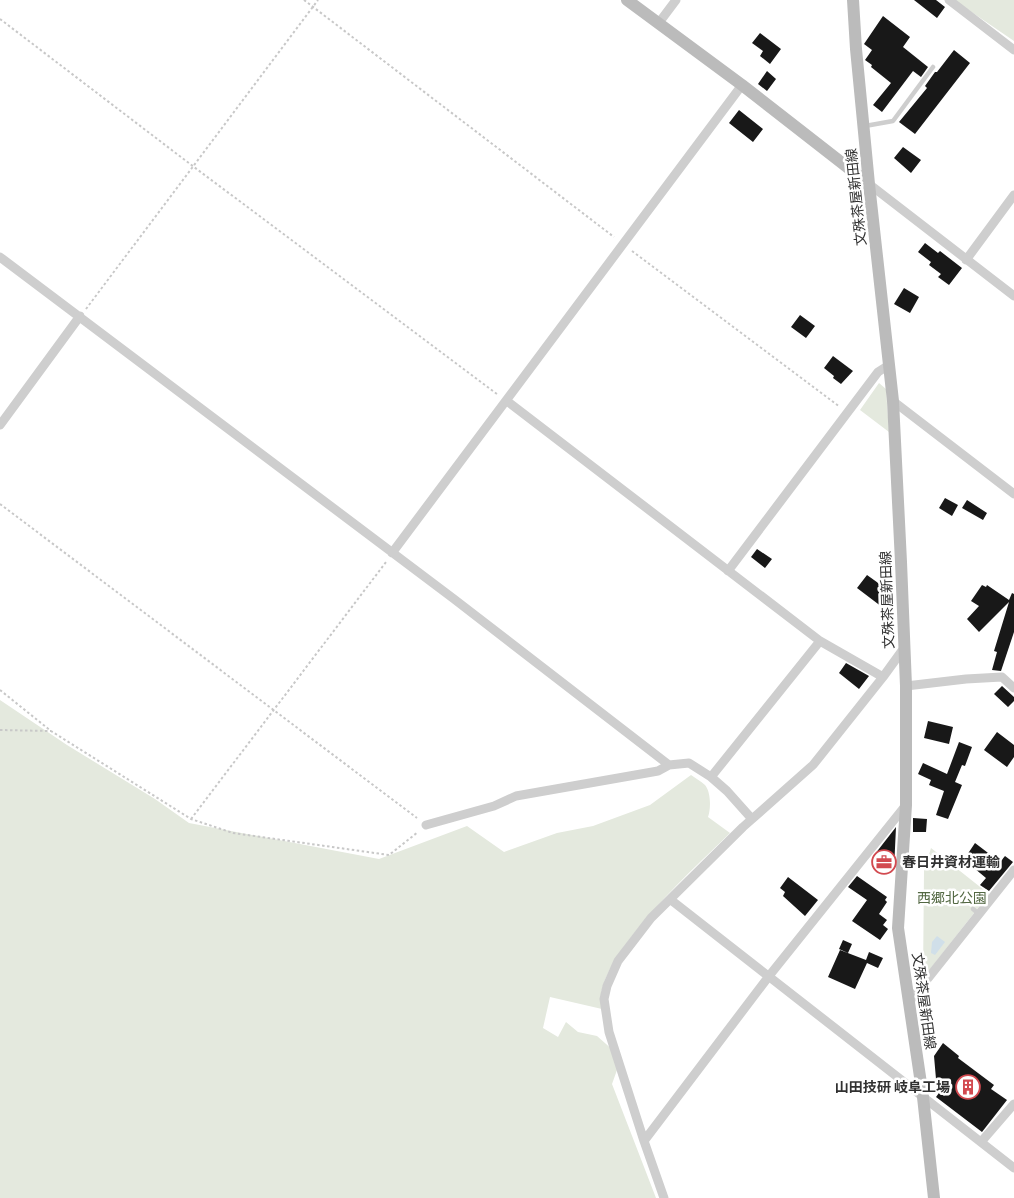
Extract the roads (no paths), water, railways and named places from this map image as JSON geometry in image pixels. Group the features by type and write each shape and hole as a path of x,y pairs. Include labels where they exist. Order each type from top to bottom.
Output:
{"main road":[{"path":"627,0 742,85 869,184"},
{"name":"文殊茶屋新田線","path":"853,0 869,184 892,401 906,686 906,805 898,928 923,1097 934,1198"}],"street":[{"path":"658,24 676,0"},
{"path":"949,0 1014,50"},
{"path":"392,553 742,85"},
{"path":"869,184 1014,296"},
{"path":"966,260 1014,195"},
{"path":"0,257 454,599 669,765"},
{"path":"0,425 80,316"},
{"path":"728,571 878,372 889,364"},
{"path":"507,401 820,641 883,677"},
{"path":"892,401 1014,494"},
{"path":"711,777 820,641"},
{"path":"664,1198 609,1032 604,1000 607,986 618,961 652,918 752,819 813,764 904,648"},
{"path":"906,686 1002,677 1014,688"},
{"path":"426,825 494,806 516,796 658,771 669,765 689,763 727,790 752,819"},
{"path":"644,1141 769,976 906,805"},
{"path":"910,1002 976,911 1014,870"},
{"path":"671,900 1014,1168"},
{"path":"981,1142 1014,1104"}],"lane":[{"path":"864,126 893,121 933,67"}],"place":[{"name":"春日井資材運輸","path":"884,862"},
{"name":"山田技研 岐阜工場","path":"968,1087"}],"park label":[{"name":"西郷北公園","path":"952,898"}]}
